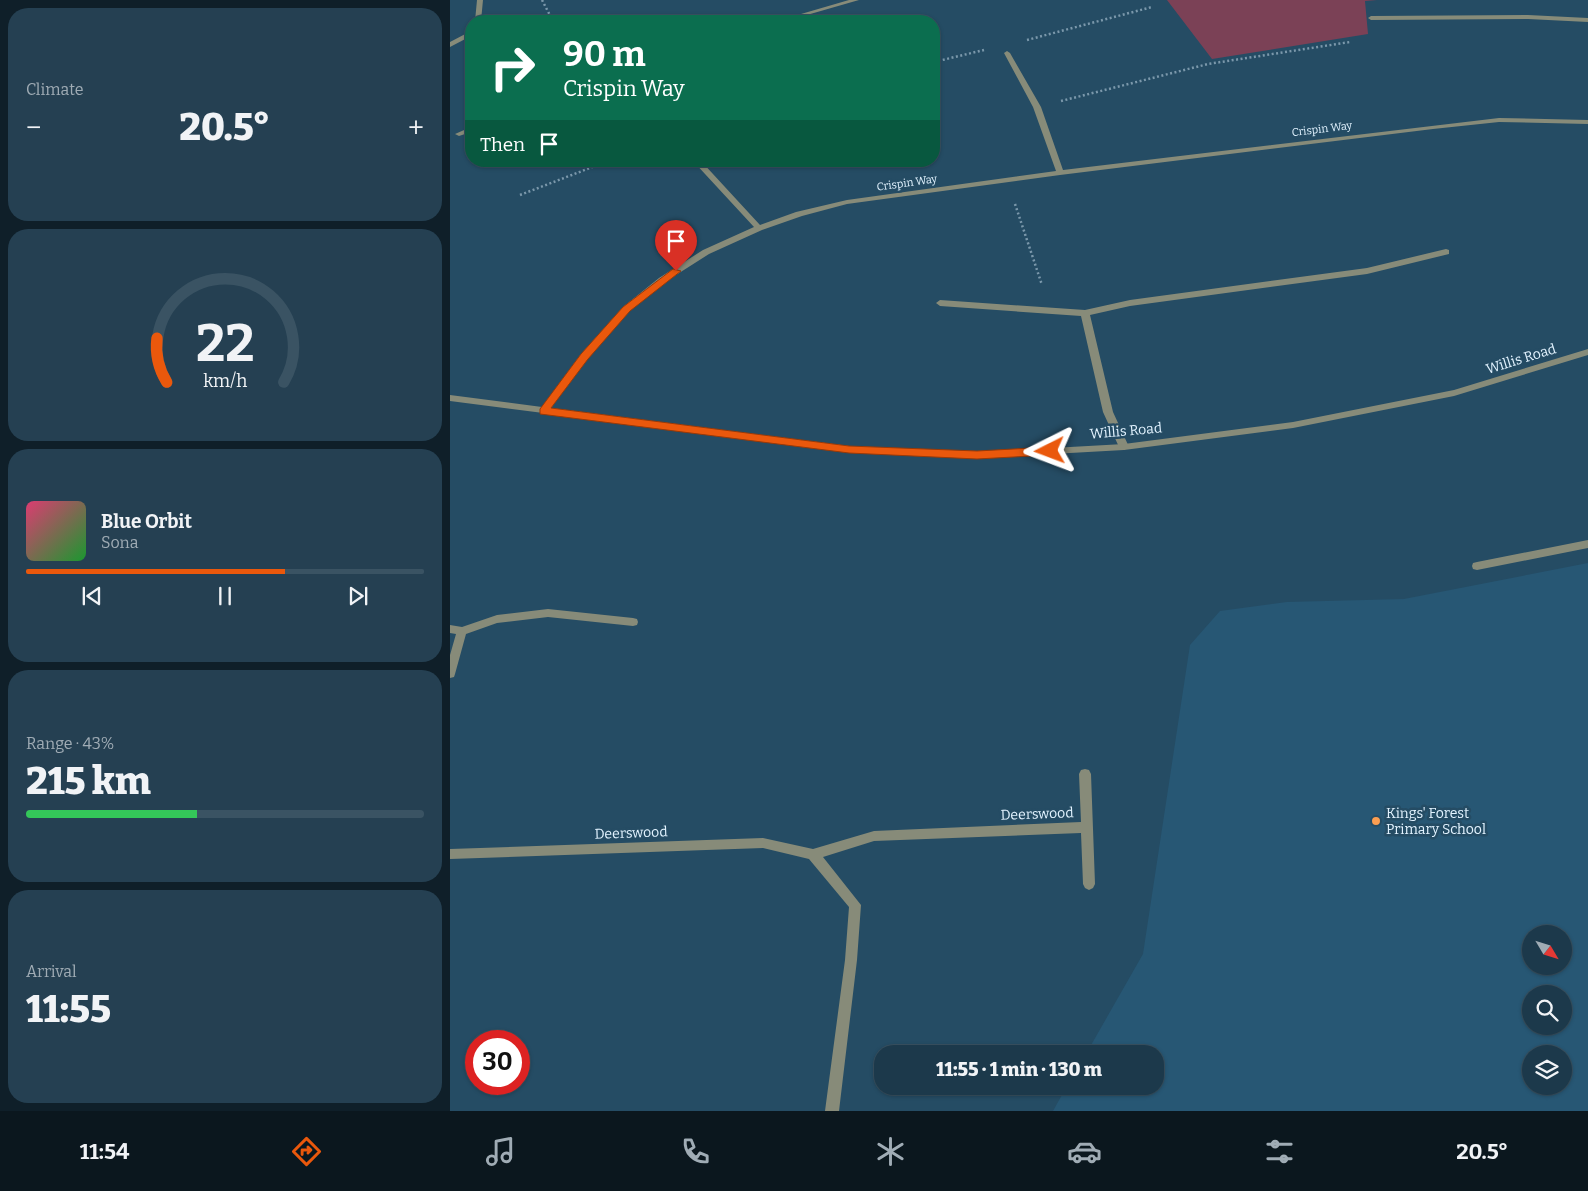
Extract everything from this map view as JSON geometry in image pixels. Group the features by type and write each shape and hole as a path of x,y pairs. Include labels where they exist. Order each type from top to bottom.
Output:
{"street":[{"path":"479,15 480,0"},
{"path":"802,15 856,0"},
{"path":"1371,18 1588,20"},
{"path":"450,46 465,37"},
{"path":"1007,53 1037,107 1060,172"},
{"name":"Crispin Way","path":"544,411 584,356 626,309 662,280 706,252 758,228 799,214 847,202 1007,181 1060,172 1499,120 1588,122"},
{"path":"459,134 465,132"},
{"path":"702,167 758,228"},
{"path":"940,303 1085,313 1130,303 1368,271 1446,252"},
{"path":"1085,313 1108,412 1124,447"},
{"name":"Willis Road","path":"450,398 849,449 977,455 1124,447 1293,425 1454,393 1588,352"},
{"path":"1477,566 1588,544"},
{"path":"450,629 462,631 497,618 548,613 633,622"},
{"path":"450,674 462,631"},
{"name":"Deerswood","path":"1085,774 1089,884"},
{"name":"Deerswood","path":"450,854 763,843 813,854 874,836 1086,827"},
{"path":"813,854 856,905 832,1111"}],"path":[{"path":"542,0 550,15"},
{"path":"1024,40 1152,7"},
{"path":"1037,107 1208,64 1350,42"},
{"path":"940,61 986,50"},
{"path":"520,195 592,167"},
{"path":"1007,181 1050,310"}],"shaded area":[{"path":"1167,0 1377,0 1365,1 1368,34 1212,59"},
{"name":"Kings' Forest Primary School","path":"1588,563 1588,1111 1053,1111 1062,1095 1164,1095 1164,1045 1091,1045 1143,954 1190,645 1220,611 1287,602 1404,599"}],"place":[{"name":"Kings' Forest Primary School","path":"1376,821"}],"route":[{"path":"676,271 626,309 584,356 544,411 849,449 977,455 1050,451"}]}
